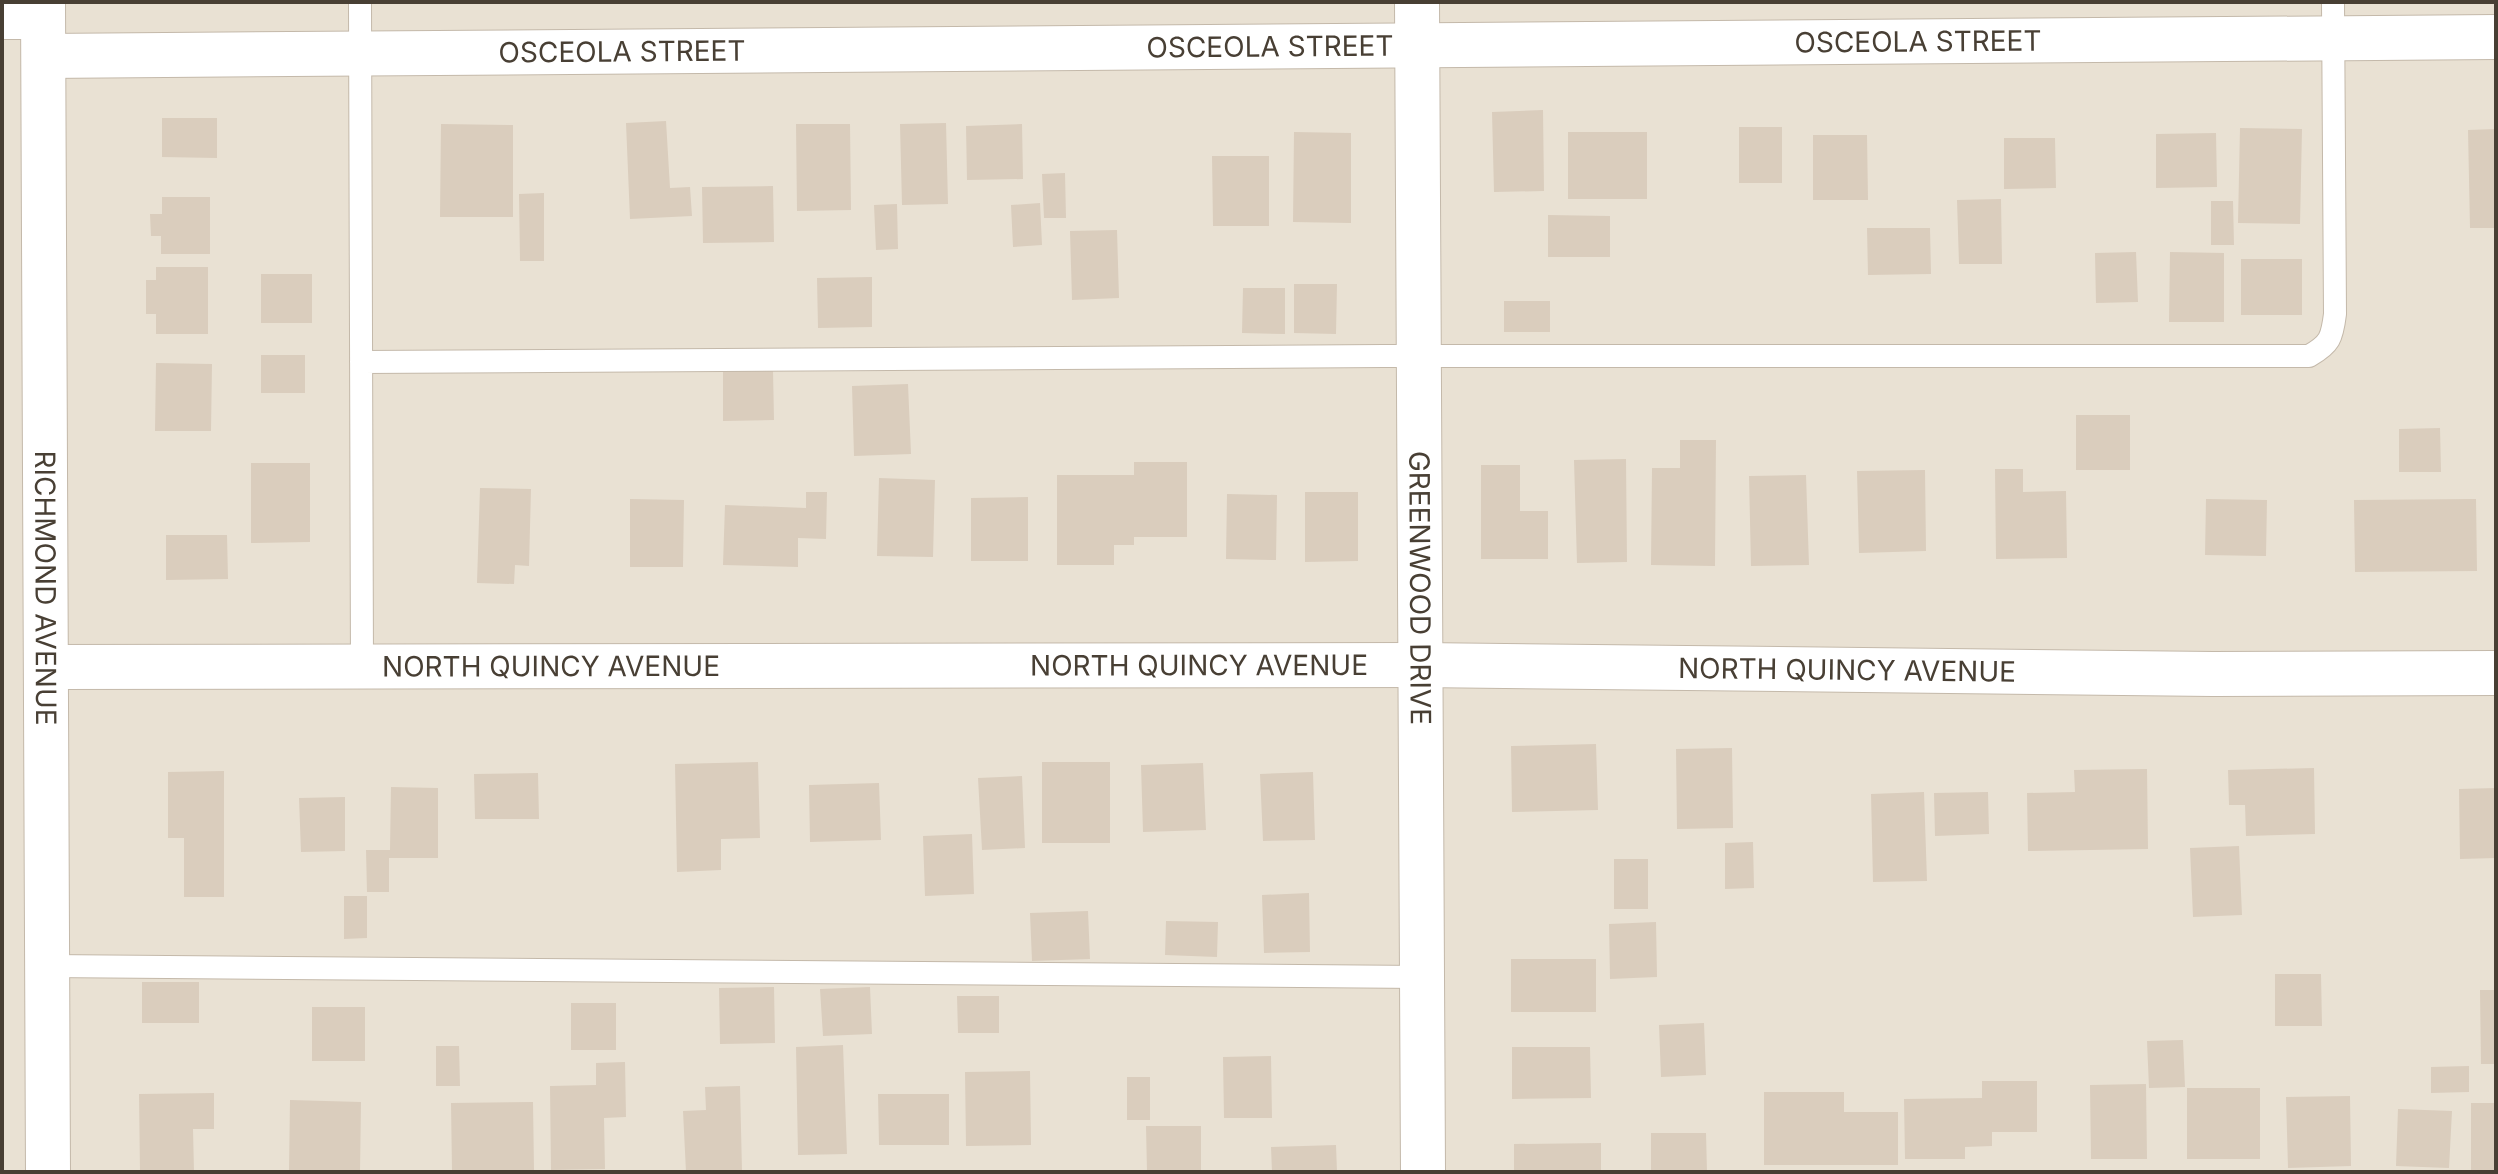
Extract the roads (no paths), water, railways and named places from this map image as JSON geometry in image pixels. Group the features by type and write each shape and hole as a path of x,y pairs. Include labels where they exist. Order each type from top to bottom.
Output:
{"street":[{"name":"GREENWOOD DRIVE","path":"1417,2 1423,1172"},
{"name":"OSCEOLA STREET","path":"33,23 361,53 1417,47 2333,21 2496,37"},
{"name":"RICHMOND AVENUE","path":"33,23 47,667 48,1172"},
{"name":"NORTH QUINCY AVENUE","path":"47,667 1421,665 2213,674 2496,673"}],"lane":[{"path":"360,2 362,667"},
{"path":"361,362 1420,356 2309,356 2332,337 2335,314 2333,21"},
{"path":"48,966 1421,977"}]}
